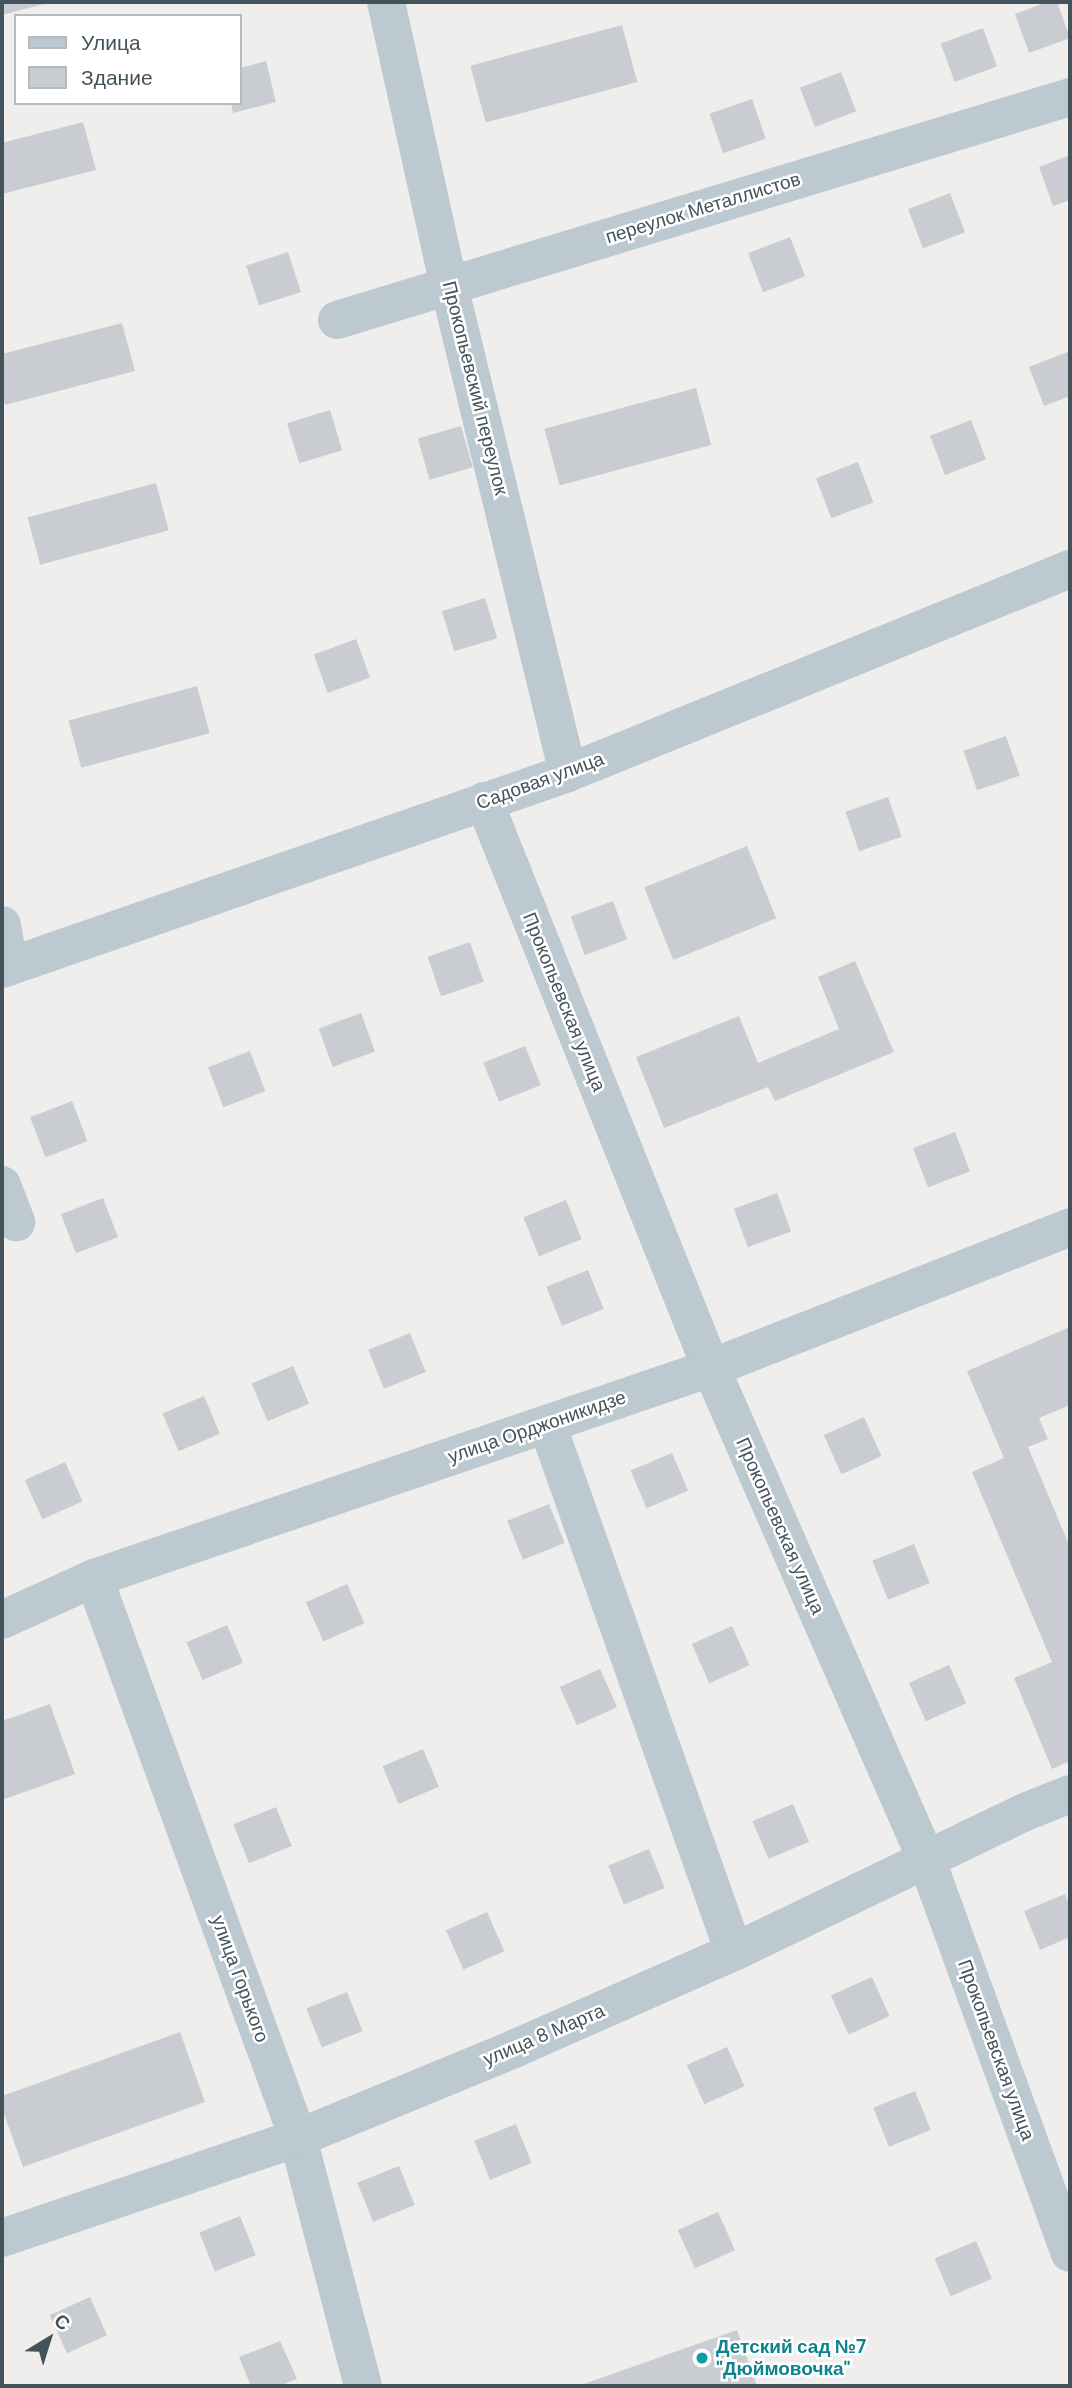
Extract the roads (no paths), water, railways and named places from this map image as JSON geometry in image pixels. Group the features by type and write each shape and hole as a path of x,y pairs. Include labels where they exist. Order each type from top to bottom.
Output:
{"street":[{"name":"Прокопьевский переулок","path":"386,2 450,286 568,773"},
{"name":"переулок Металлистов","path":"337,320 1070,97"},
{"name":"Садовая улица","path":"6,968 568,773 1070,569"},
{"name":"Прокопьевская улица","path":"484,801 711,1368 927,1861 1070,2253"},
{"path":"2,925 6,968"},
{"path":"2,1185 16,1222"},
{"name":"улица Орджоникидзе","path":"2,1620 94,1578 711,1368 1070,1227"},
{"path":"547,1424 734,1952"},
{"name":"улица Горького","path":"94,1578 298,2138 363,2386"},
{"name":"улица 8 Марта","path":"2,2238 298,2138 734,1952 1025,1812 1070,1794"}],"place":[{"name":"Детский сад №7 \"Дюймовочка\"","path":"702,2358"}]}
